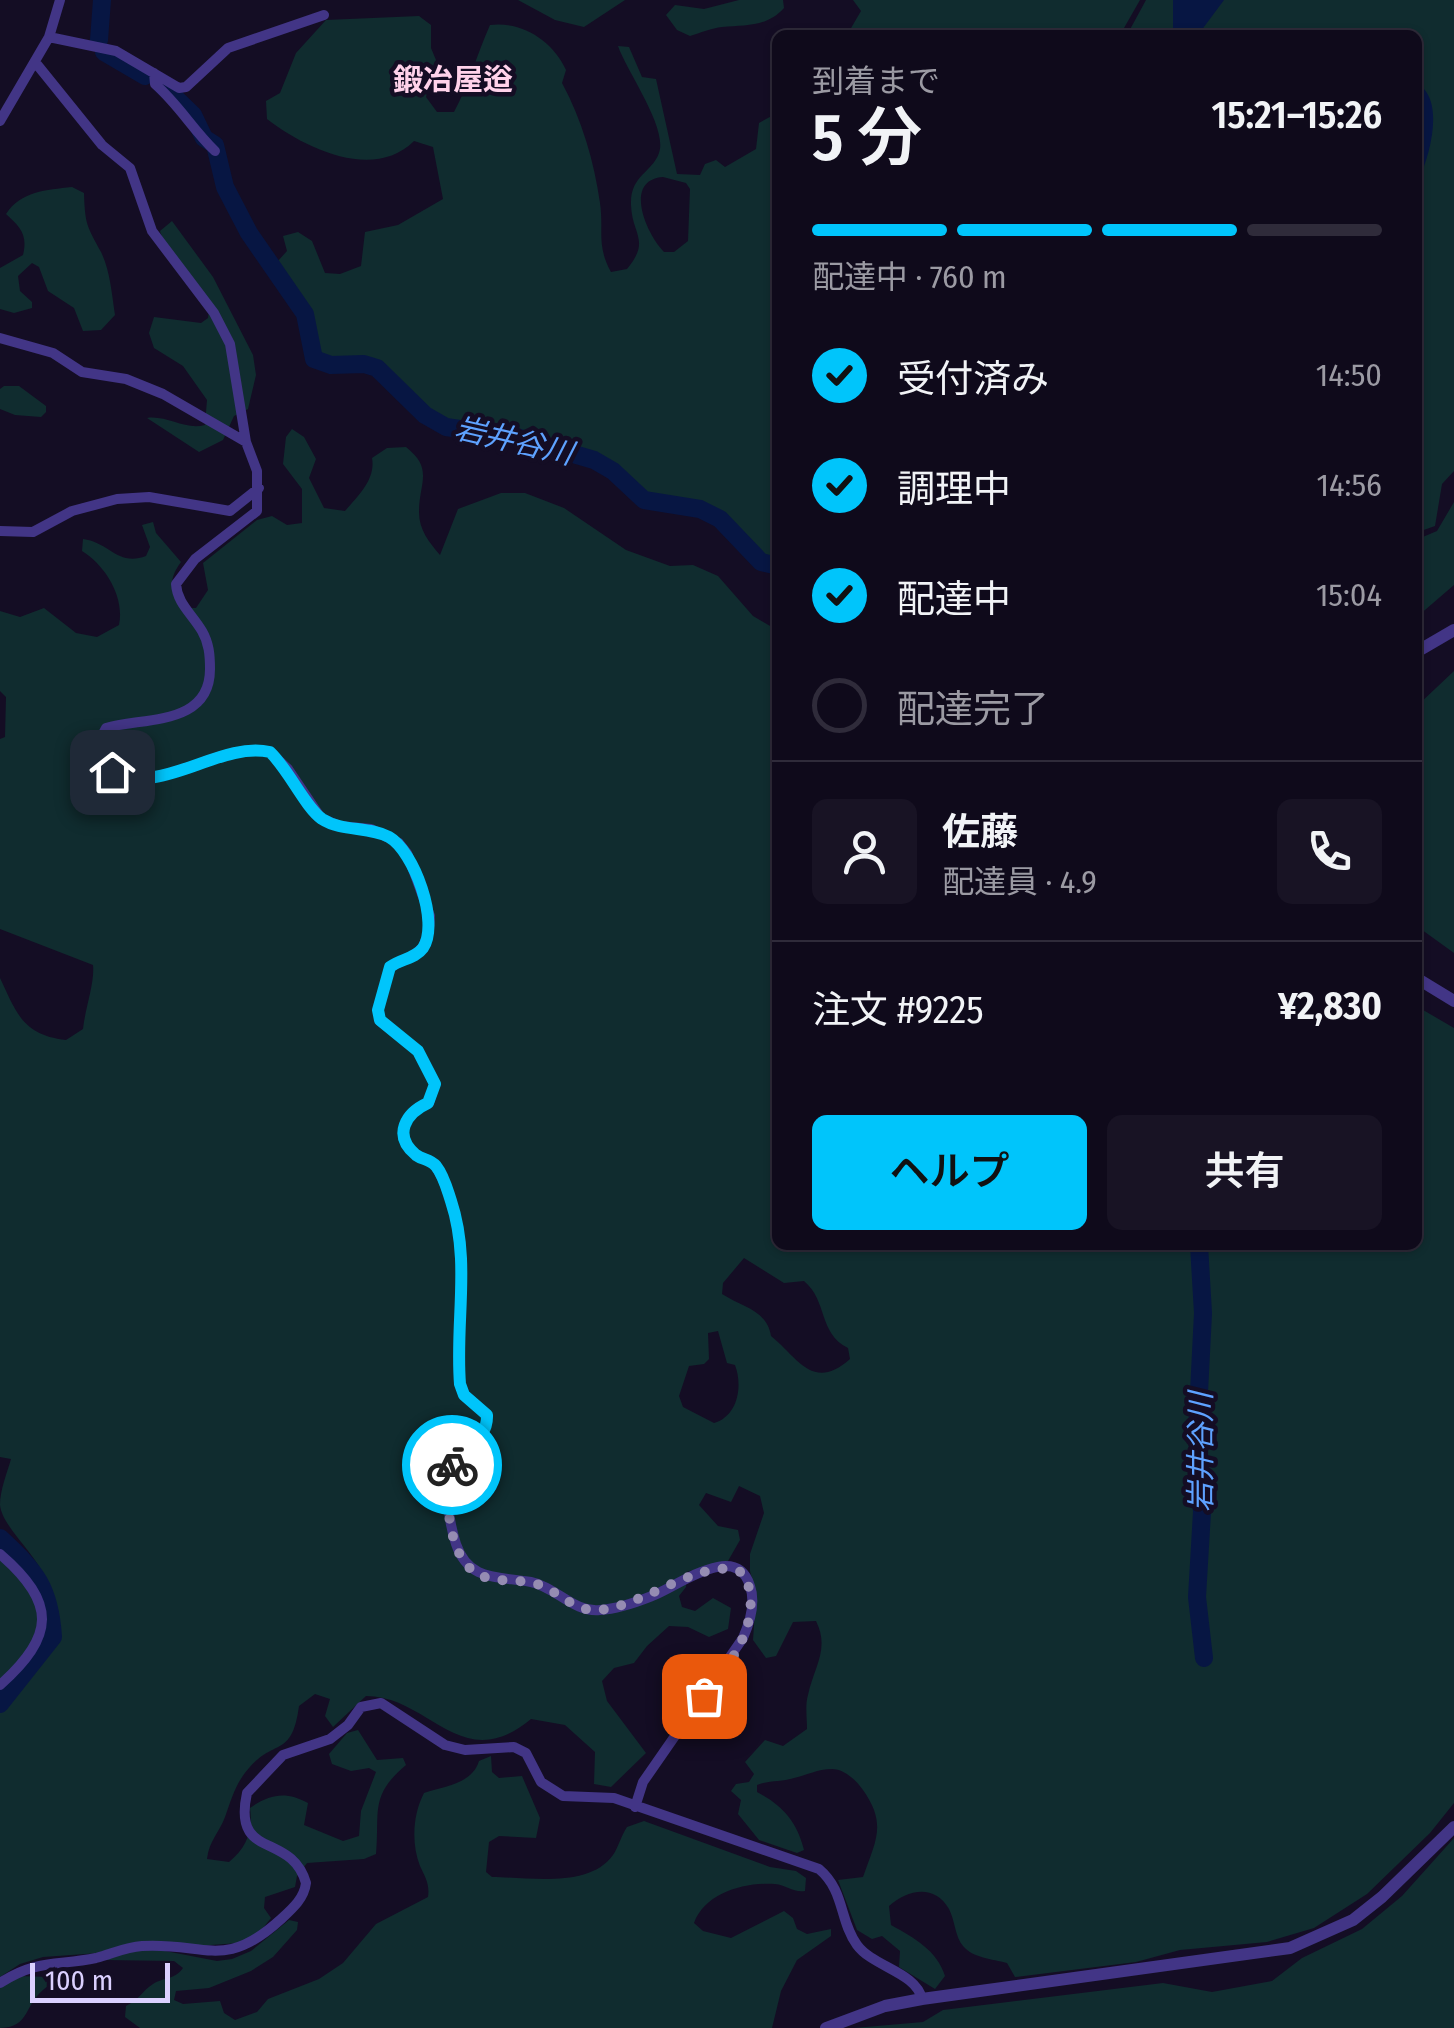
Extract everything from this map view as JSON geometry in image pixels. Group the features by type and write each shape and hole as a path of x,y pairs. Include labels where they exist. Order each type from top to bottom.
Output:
{"street":[{"path":"0,121 49,37 60,0"},
{"path":"49,37 116,51 179,88 186,87 228,48 324,15"},
{"path":"35,62 102,145 130,168 152,232 214,313 230,344 246,442 259,488 257,510 196,559 176,584 176,597 197,623 210,650 209,685 203,696 185,712 166,719 106,728 99,740 101,757 112,772 143,778 199,765 236,751 270,752 288,769 321,818 340,826 371,829 400,843 430,916 424,947 390,967 378,1010 380,1020 418,1051 435,1084 428,1103 411,1111 402,1126 405,1140 417,1156 433,1162 442,1176 462,1240 460,1384 464,1395 487,1415 488,1423 486,1433 452,1464 448,1477 450,1515 462,1558 477,1575 535,1583 591,1611 650,1597 719,1566 734,1567 744,1574 751,1587 750,1622 743,1638 643,1782 635,1807"},
{"path":"154,73 155,84 186,114 198,135 215,151"},
{"path":"0,338 53,353 82,372 105,373 151,389 246,442"},
{"path":"0,530 33,532 72,512 117,499 148,497 230,510 259,488"},
{"path":"1422,649 1454,630"},
{"path":"1422,981 1454,1001"},
{"path":"0,1554 35,1590 44,1617 34,1652 0,1685"},
{"path":"0,1983 41,1963 91,1959 125,1948 162,1946 226,1952 258,1939 300,1900 306,1883 280,1848 252,1838 247,1830 247,1793 283,1755 330,1739 370,1703 391,1708 445,1745 466,1750 514,1747 526,1753 541,1782 564,1796 601,1794 819,1870 837,1889 856,1944 866,1955 915,1985 922,1999"},
{"path":"826,2028 885,2006 922,1999 1290,1948 1353,1920 1454,1826"}],"green space":[{"path":"518,0 625,0 584,27 555,20"},
{"path":"739,0 783,0 784,8 763,22 690,36 677,30 666,15 675,5 704,9"},
{"path":"853,0 1140,0 1123,30 850,30 861,11"},
{"path":"1146,0 1454,0 1454,471 1442,484 1435,526 1422,531 1422,30 1130,30"},
{"path":"419,16 431,25 431,48 436,60 426,97 437,112 454,112 490,25 514,26 535,35 553,50 566,70 562,83 591,156 600,203 602,246 611,272 627,269 638,251 632,195 656,160 660,142 652,115 618,46 629,47 642,77 656,79 677,174 700,175 705,164 716,160 725,167 756,149 759,123 772,116 772,556 762,554 721,514 696,503 653,498 637,491 612,464 529,434 451,423 431,413 401,380 369,358 339,361 318,354 311,341 308,312 277,262 287,251 283,236 298,232 312,241 325,273 340,274 361,266 365,232 398,225 443,199 433,147 414,141 398,153 360,160 320,150 267,119 266,101 280,93 296,53 326,20","holes":["663,177 686,183 690,189 688,241 674,252 664,252 645,221 641,197 644,187"]},
{"path":"72,187 84,193 88,225 109,275 115,315 101,330 83,331 74,308 48,291 39,267 32,263 18,276 20,291 32,302 32,308 14,313 0,309 0,268 23,255 24,248 22,232 6,214 27,196"},
{"path":"172,221 213,277 253,355 256,375 248,409 234,416 223,440 199,452 147,418 205,425 207,400 183,366 154,348 149,333 154,317 201,323 208,318 210,303 160,231"},
{"path":"19,386 46,406 46,412 41,417 15,415 0,409 0,389"},
{"path":"292,429 304,437 316,459 309,478 324,508 345,511 369,480 372,458 387,448 406,447 420,462 421,524 440,555 458,509 501,493 525,493 564,508 626,550 670,566 693,565 718,576 753,616 772,627 772,1250 1422,1250 1422,1009 1454,1028 1454,1803 1430,1833 1367,1894 1314,1928 1267,1942 1180,1950 1136,1962 1015,1977 1007,1963 967,1950 960,1942 951,1913 936,1895 912,1893 889,1906 891,1925 930,1952 945,1976 935,1989 899,1967 900,1951 882,1936 872,1939 857,1930 838,1880 863,1877 877,1832 875,1813 853,1779 836,1769 827,1769 757,1785 757,1792 774,1802 793,1822 804,1850 797,1853 759,1840 738,1814 741,1800 731,1791 736,1784 749,1782 754,1774 745,1762 765,1740 783,1746 807,1729 807,1699 822,1640 816,1621 793,1622 776,1656 766,1658 753,1640 756,1596 750,1554 764,1513 760,1496 739,1486 731,1502 706,1493 699,1505 718,1526 738,1530 740,1540 728,1561 686,1572 686,1587 679,1596 682,1607 695,1611 713,1598 731,1608 728,1629 709,1637 688,1627 669,1626 634,1663 614,1668 602,1681 607,1701 646,1753 611,1787 594,1784 595,1752 565,1725 531,1719 506,1735 485,1740 446,1729 389,1699 366,1696 333,1727 325,1716 330,1699 315,1694 299,1706 287,1741 258,1759 240,1780 207,1859 229,1862 247,1838 250,1808 278,1796 308,1803 304,1825 343,1841 359,1836 361,1811 376,1772 369,1768 351,1771 332,1764 329,1754 347,1733 358,1730 377,1760 403,1758 406,1765 381,1796 376,1854 364,1859 307,1863 297,1876 295,1887 265,1897 264,1908 271,1918 259,1933 239,1943 43,1957 20,1964 0,1977 0,1560 29,1589 45,1579 0,1505 11,1459 0,1457 0,978 23,1021 40,1033 66,1040 83,1029 93,965 0,929 0,739 5,737 6,697 0,691 0,611 20,617 44,608 76,633 97,637 119,625 116,593 105,573 82,551 83,539 136,559 146,556 150,547 142,525 153,522 156,533 181,562 172,580 175,596 182,608 196,608 208,590 203,563 257,520 272,516 287,525 302,523 302,489 283,464 286,437","holes":["744,1258 784,1283 804,1281 812,1289 827,1325 838,1342 848,1348 850,1359 826,1372 807,1368 771,1336 759,1315 722,1294 723,1283","718,1331 727,1363 735,1365 738,1382 729,1414 714,1423 683,1407 679,1396 689,1366 704,1364 709,1359 708,1333"]},
{"path":"1454,502 1454,585 1422,613 1422,537 1437,531"},
{"path":"1454,671 1454,953 1422,930 1422,701"},
{"path":"491,1756 492,1772 499,1778 522,1776 540,1818 536,1838 499,1836 489,1842 486,1872 492,1877 557,1879 589,1873 613,1855 627,1827 644,1821 770,1867 796,1871 806,1878 805,1891 763,1884 727,1892 707,1904 694,1923 703,1931 731,1938 784,1911 793,1918 797,1929 807,1934 831,1929 831,1936 797,1960 781,1991 772,2028 140,2028 125,2017 126,2006 153,1984 183,1968 174,1961 105,1960 126,1950 160,1950 217,1961 232,1959 251,1951 289,1920 298,1922 297,1930 273,1957 251,1971 209,1988 176,1991 174,2000 183,2004 220,2001 224,2013 235,2020 257,2012 268,1999 319,1979 343,1963 376,1924 428,1897 428,1884 414,1838 417,1810 424,1793 464,1779 479,1761"},
{"path":"1454,1838 1454,2028 854,2028 923,2022 943,2010 1163,1983 1212,1992 1272,1981 1302,1958 1362,1929 1402,1896"},
{"path":"17,1976 50,1977 48,1986 22,2019 0,2028 0,1986"}],"water":[{"path":"1173,0 1224,0 1202,30 1173,30"},
{"path":"1422,89 1429,98 1433,120 1422,172"}],"waterway":[{"name":"岩井谷川","path":"99,40 102,0"},
{"name":"岩井谷川","path":"104,52 145,76"},
{"name":"岩井谷川","path":"162,85 193,115 204,138 215,145 225,187 249,233 305,314 314,359 331,365 364,364 377,368 425,415 446,427 516,437 594,460 613,471 644,500 700,509 720,519 761,562 772,565"},
{"name":"岩井谷川","path":"1199,1250 1203,1313 1197,1432 1202,1512 1197,1597 1204,1658"},
{"path":"0,1538 39,1582 49,1606 53,1637 0,1704"}],"way so far":[{"path":"452,1465 448,1477 456,1543 462,1558 477,1575 535,1583 591,1611 650,1597 719,1566 734,1567 744,1574 751,1587 750,1622 704,1696"}],"district":[{"name":"鍛冶屋逧","path":"453,80"}],"route":[{"path":"112,772 143,778 199,765 236,751 270,752 288,769 321,818 340,826 371,829 400,843 407,854 430,916 428,930 424,947 390,967 378,1010 380,1020 418,1051 435,1084 428,1103 411,1111 402,1126 405,1140 417,1156 433,1162 442,1176 462,1240 460,1384 464,1395 487,1415 488,1423 486,1433 460,1453 452,1465"}]}
